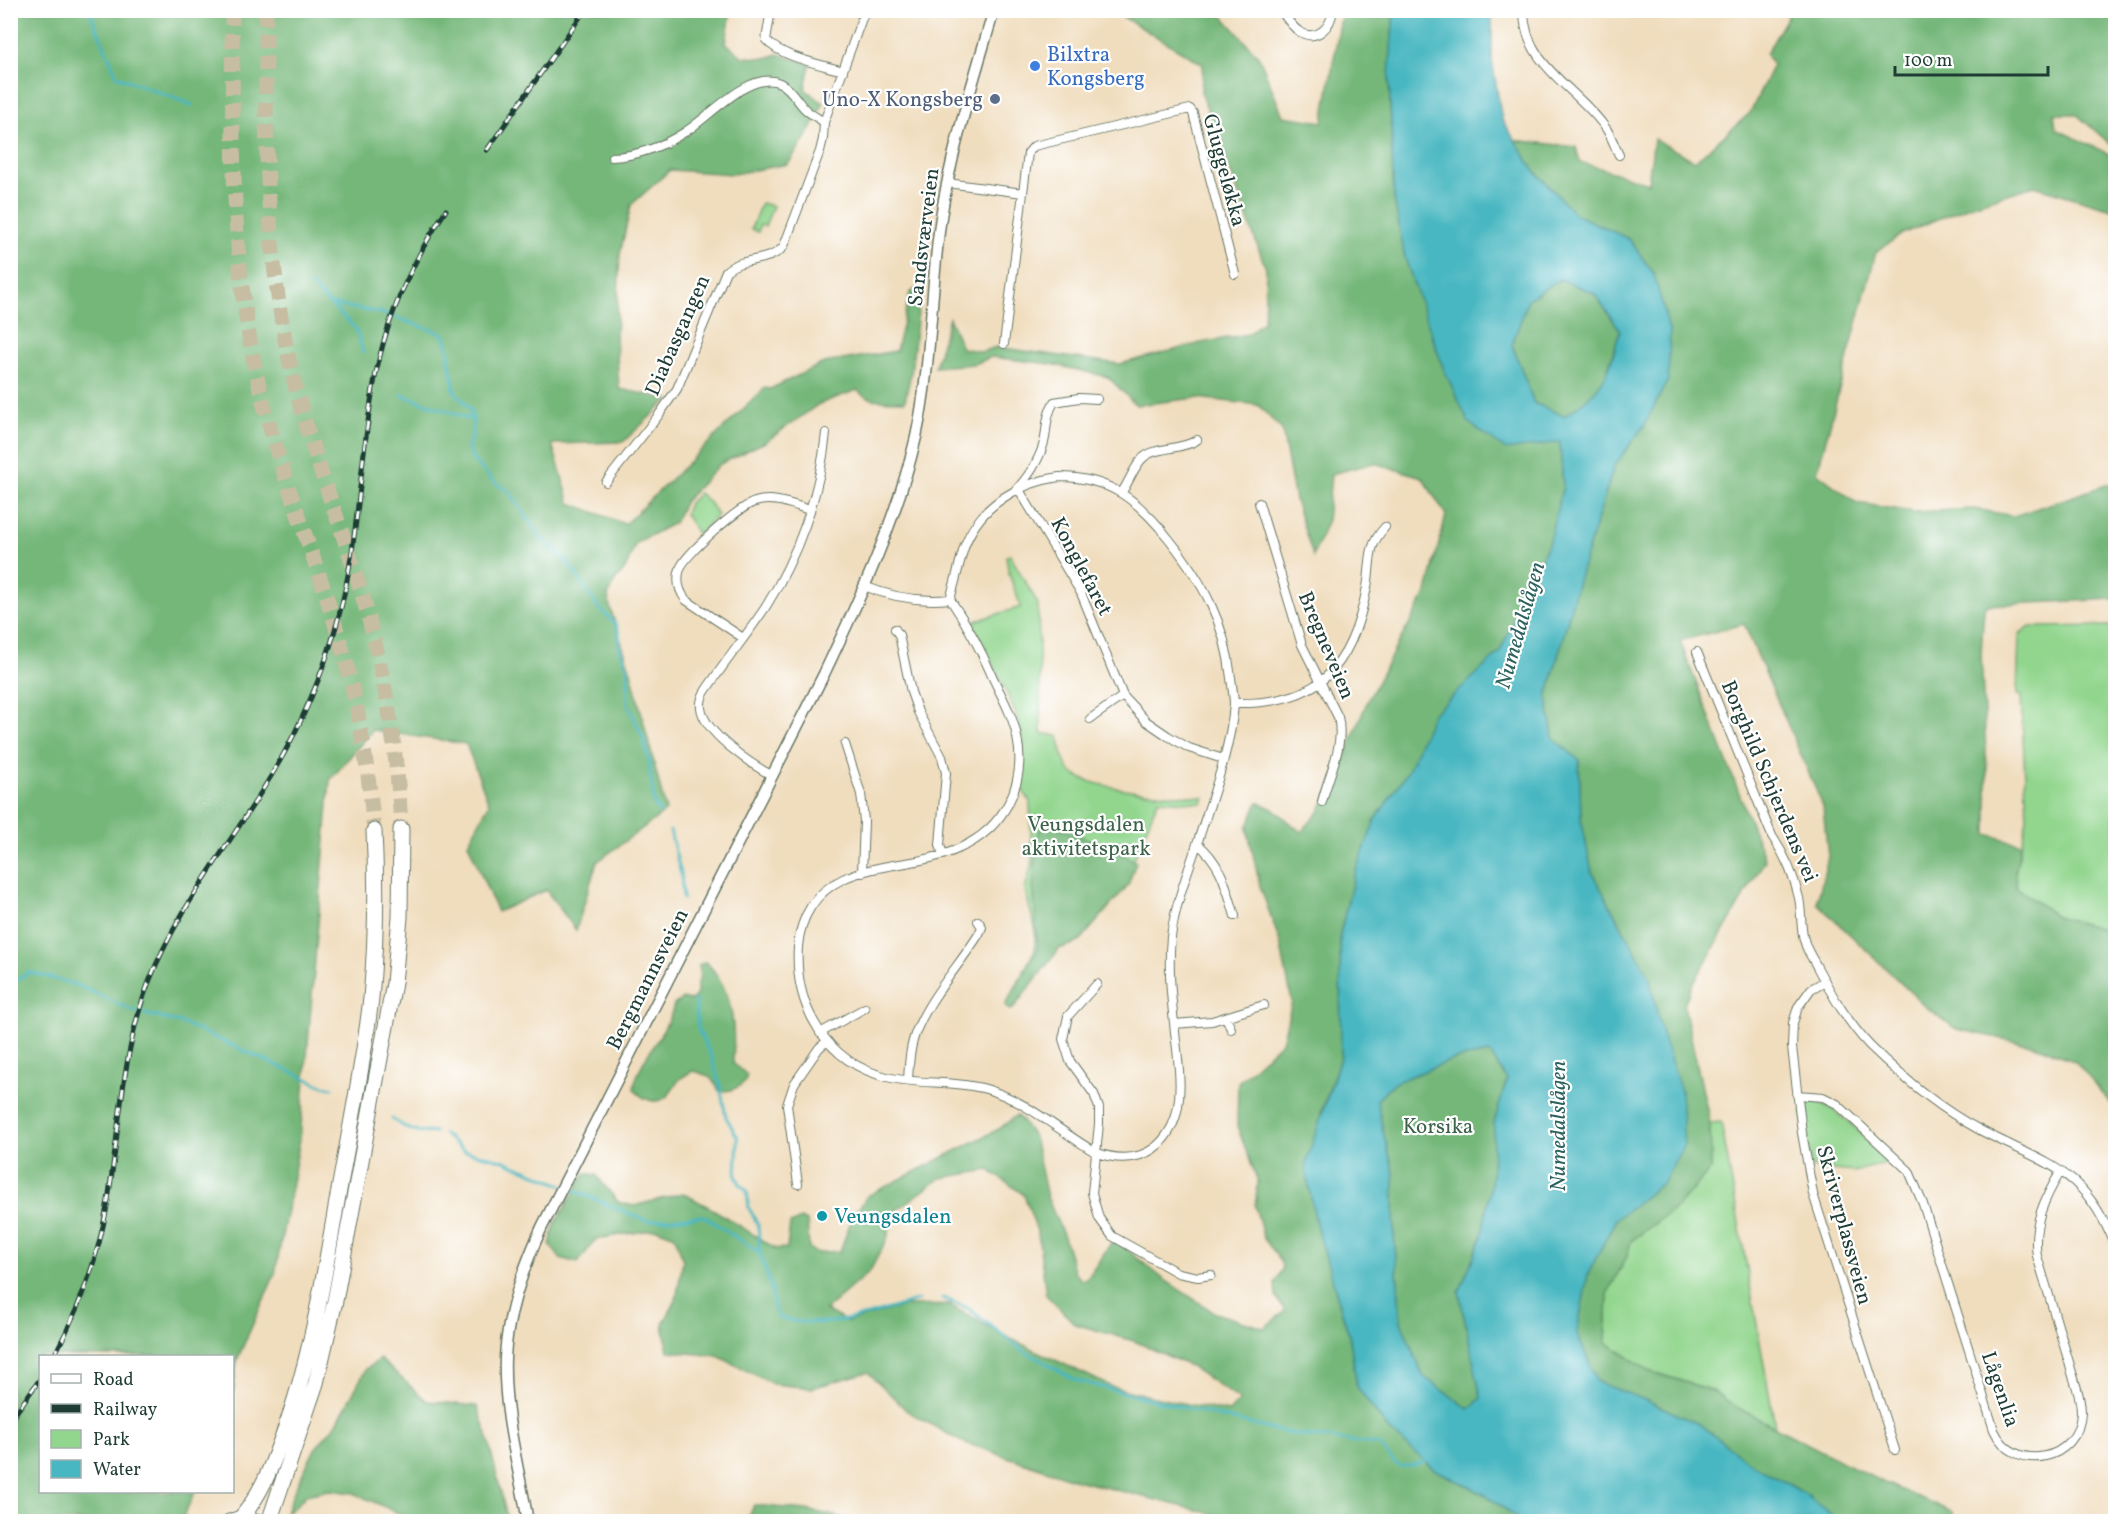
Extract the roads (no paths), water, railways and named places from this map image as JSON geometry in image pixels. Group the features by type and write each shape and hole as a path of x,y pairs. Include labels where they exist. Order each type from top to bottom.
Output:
{"highway":[{"path":"269,1521 305,1420 321,1364 335,1301 392,992 400,917 401,829"},
{"path":"242,1520 260,1493 282,1439 303,1371 317,1314 370,1001 376,917 374,831"}],"main road":[{"name":"Sandsværveien","path":"907,471 927,378 936,252 947,183 963,116 994,10"},
{"name":"Bergmannsveien","path":"528,1521 505,1385 507,1335 520,1280 544,1221 829,663 864,586 907,471"}],"street":[{"path":"771,10 766,40 772,46 794,56 843,71"},
{"path":"612,157 627,156 662,145 708,116 728,98 762,81 775,81 785,86 806,110 824,122 865,10"},
{"path":"1281,10 1294,28 1310,35 1318,34 1326,29 1332,20 1333,10"},
{"path":"1524,10 1531,45 1556,77 1607,130 1619,155"},
{"name":"Gluggeløkka","path":"1023,193 1028,153 1034,146 1190,109 1193,113 1235,274"},
{"name":"Diabasgangen","path":"606,482 658,417 677,389 726,271 739,263 773,255 781,250 787,240 819,152 823,139 824,122"},
{"path":"947,183 1023,193 1004,344"},
{"path":"1018,488 1036,465 1044,439 1048,413 1054,402 1079,398 1096,399"},
{"path":"773,776 736,752 711,728 701,711 701,701 706,690 778,587 797,548 824,458 826,433"},
{"path":"1122,492 1141,459 1151,452 1188,446 1197,440"},
{"path":"1077,477 1098,482 1122,492 1159,526 1206,591 1220,627 1229,658 1234,703 1223,759 1186,878 1172,936 1170,974 1180,1091 1178,1112 1171,1129 1160,1142 1140,1156 1119,1159 1095,1152 1031,1110 984,1089 959,1084 886,1077 869,1072 843,1057 826,1042 807,1009 798,968 800,935 806,915 824,891 844,878 932,860 976,839 1001,817 1015,790 1019,747 1013,722 983,655 963,617 950,599 972,529 992,506 1018,488 1044,479 1077,477"},
{"name":"Konglefaret","path":"1018,488 1081,593 1123,696 1146,721 1168,736 1189,748 1223,759"},
{"path":"743,638 686,600 678,582 682,563 731,518 756,501 778,501 810,510"},
{"name":"Bregneveien","path":"1259,503 1299,634 1341,728 1340,744 1323,802"},
{"path":"1234,703 1268,703 1307,691 1321,682 1351,644 1367,585 1370,549 1385,527"},
{"path":"864,586 898,597 950,599"},
{"path":"895,629 902,647 915,702 942,756 946,773 940,845 943,855"},
{"name":"Borghild Schjerdens vei","path":"1697,652 1772,836 1784,854 1799,897 1805,943 1844,1014 1868,1043 1924,1095 1977,1129 2061,1171 2079,1185 2110,1234 2115,1249"},
{"path":"1090,719 1123,696"},
{"path":"845,744 861,794 864,821 862,873"},
{"path":"1197,843 1215,860 1235,916"},
{"path":"908,1080 909,1059 916,1030 933,998 979,934 982,927 978,921"},
{"name":"Skriverplassveien","path":"1825,981 1811,989 1798,1007 1793,1023 1792,1047 1802,1133 1813,1194 1895,1450"},
{"path":"1097,984 1068,1016 1063,1039 1070,1061 1094,1094 1099,1108 1092,1192 1099,1218 1112,1236 1178,1273 1198,1277 1211,1275"},
{"path":"1174,1024 1212,1021 1264,1005"},
{"path":"820,1033 865,1008"},
{"path":"1226,1017 1231,1029"},
{"path":"798,1184 787,1105 794,1084 819,1048 826,1042"},
{"name":"Lågenlia","path":"1797,1095 1823,1097 1837,1104 1909,1171 1923,1204 1994,1430 2007,1449 2030,1457 2052,1454 2063,1448 2077,1433 2080,1426 2080,1396 2037,1256 2035,1242 2040,1213 2061,1171"}],"water":[{"name":"Numedalslågen","path":"1394,11 1492,11 1492,61 1502,120 1534,170 1575,214 1629,239 1654,274 1670,333 1668,380 1644,426 1614,466 1578,581 1547,697 1553,738 1579,760 1581,819 1592,873 1649,976 1662,1034 1681,1091 1684,1145 1664,1182 1616,1219 1588,1274 1577,1333 1597,1382 1699,1424 1747,1461 1800,1491 1840,1521 1521,1521 1487,1496 1434,1469 1388,1429 1357,1387 1350,1339 1316,1224 1305,1166 1341,1055 1340,934 1354,876 1375,820 1408,771 1432,715 1499,653 1548,544 1563,486 1560,442 1506,450 1469,423 1444,370 1405,258 1394,198 1389,77","holes":["1560,279 1594,293 1620,330 1612,360 1603,380 1589,398 1564,416 1534,403 1512,345 1528,299","1490,1053 1507,1079 1494,1123 1492,1176 1482,1236 1459,1292 1481,1398 1469,1409 1423,1376 1401,1322 1394,1235 1394,1173 1377,1100 1394,1083 1455,1059"]}],"waterway":[{"path":"89,10 117,76 192,105"},
{"path":"309,284 356,329 363,352"},
{"path":"330,304 382,313 444,334 448,345 454,390 470,409 473,420 468,447 472,459 495,483 509,491 541,538 566,560 598,607 615,623 619,632 620,649 628,668 628,704 644,740 654,804 660,813"},
{"path":"402,395 473,420"},
{"path":"670,831 681,874 683,899"},
{"path":"10,985 29,972 77,985 134,1011 184,1024 323,1086 333,1088"},
{"path":"695,1000 698,1029 711,1056 726,1117 738,1138 736,1176 747,1191 749,1208 758,1225 760,1253 771,1287 774,1308 779,1318 798,1322 833,1322 919,1300"},
{"path":"392,1119 412,1130 435,1132"},
{"path":"444,1134 464,1151 502,1160 647,1221 704,1216 760,1253"},
{"path":"942,1298 968,1308 1022,1350 1078,1381 1299,1435 1380,1445 1395,1463 1403,1466 1426,1461"}],"tunnel":[{"path":"232,10 235,201 238,248 250,342 268,420 286,480 328,600 344,655 365,755 374,831"},
{"path":"266,10 267,152 277,292 285,339 303,415 369,619 386,697 400,802 401,829"}],"railway":[{"path":"487,150 585,10"},
{"path":"54,1355 79,1302 93,1264 103,1226 132,1037 149,982 185,910 283,756 314,691 330,646 345,592 370,404 381,351 403,288 446,210"},
{"path":"10,1421 39,1380"}],"place":[{"name":"Bilxtra Kongsberg","path":"1035,66"},
{"name":"Uno-X Kongsberg","path":"995,99"},
{"name":"Veungsdalen","path":"822,1216"}],"park label":[{"name":"Veungsdalen aktivitetspark","path":"1086,836"},
{"name":"Korsika","path":"1438,1126"}]}
